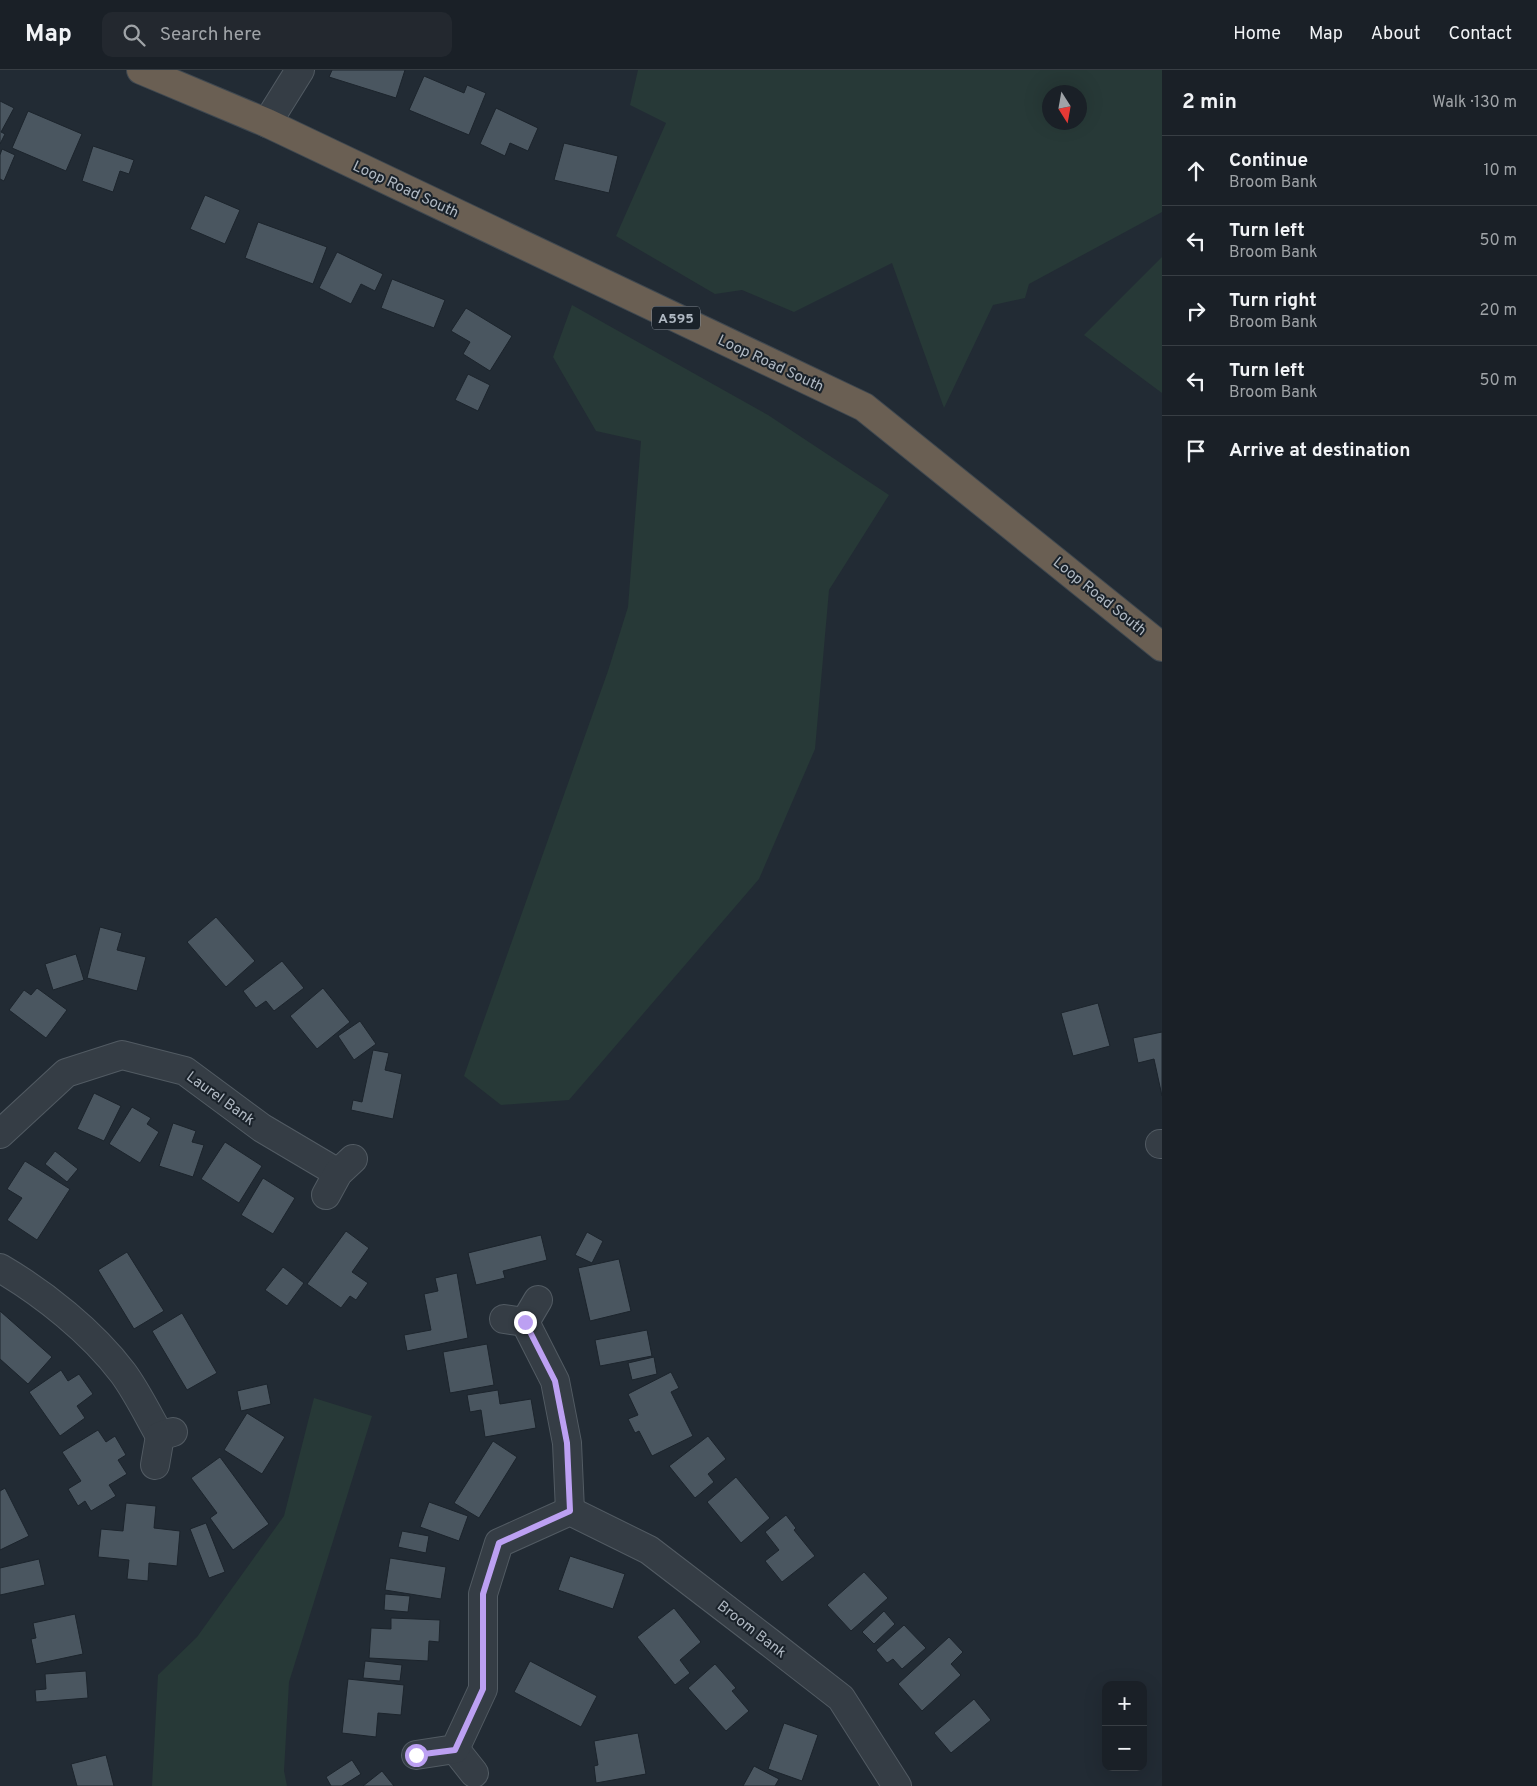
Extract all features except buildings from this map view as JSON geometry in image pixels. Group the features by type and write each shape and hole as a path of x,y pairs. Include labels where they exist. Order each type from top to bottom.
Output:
{"highway":[{"name":"Loop Road South","path":"141,70 266,123 864,407 1162,646"}],"street":[{"path":"266,123 300,70"},
{"name":"Laurel Bank","path":"0,1134 66,1073 122,1055 185,1072 262,1128 339,1176"},
{"path":"0,1268 15,1276 52,1303 83,1330 123,1373 166,1434 155,1465"},
{"path":"455,1750 483,1689 483,1594 499,1543 570,1511 567,1443 555,1381 522,1313"},
{"name":"Broom Bank","path":"570,1511 648,1550 841,1698 897,1786"},
{"path":"416,1755 455,1750"},
{"path":"455,1750 474,1773"}],"shaded area":[{"path":"638,70 1162,70 1162,212 1029,284 1025,298 993,305 944,408 892,263 794,312 742,290 715,294 616,236 666,123 630,105"},
{"path":"1162,257 1162,393 1084,335"},
{"path":"572,305 768,415 889,495 829,590 815,749 759,879 569,1100 501,1105 464,1076 608,671 628,607 641,441 596,431 553,357"},
{"path":"314,1398 372,1416 289,1682 284,1771 287,1786 152,1786 158,1675 197,1637 284,1516"}],"route":[{"path":"416,1755 455,1750 483,1689 483,1594 499,1543 570,1511 567,1443 555,1381 525,1322"}]}
